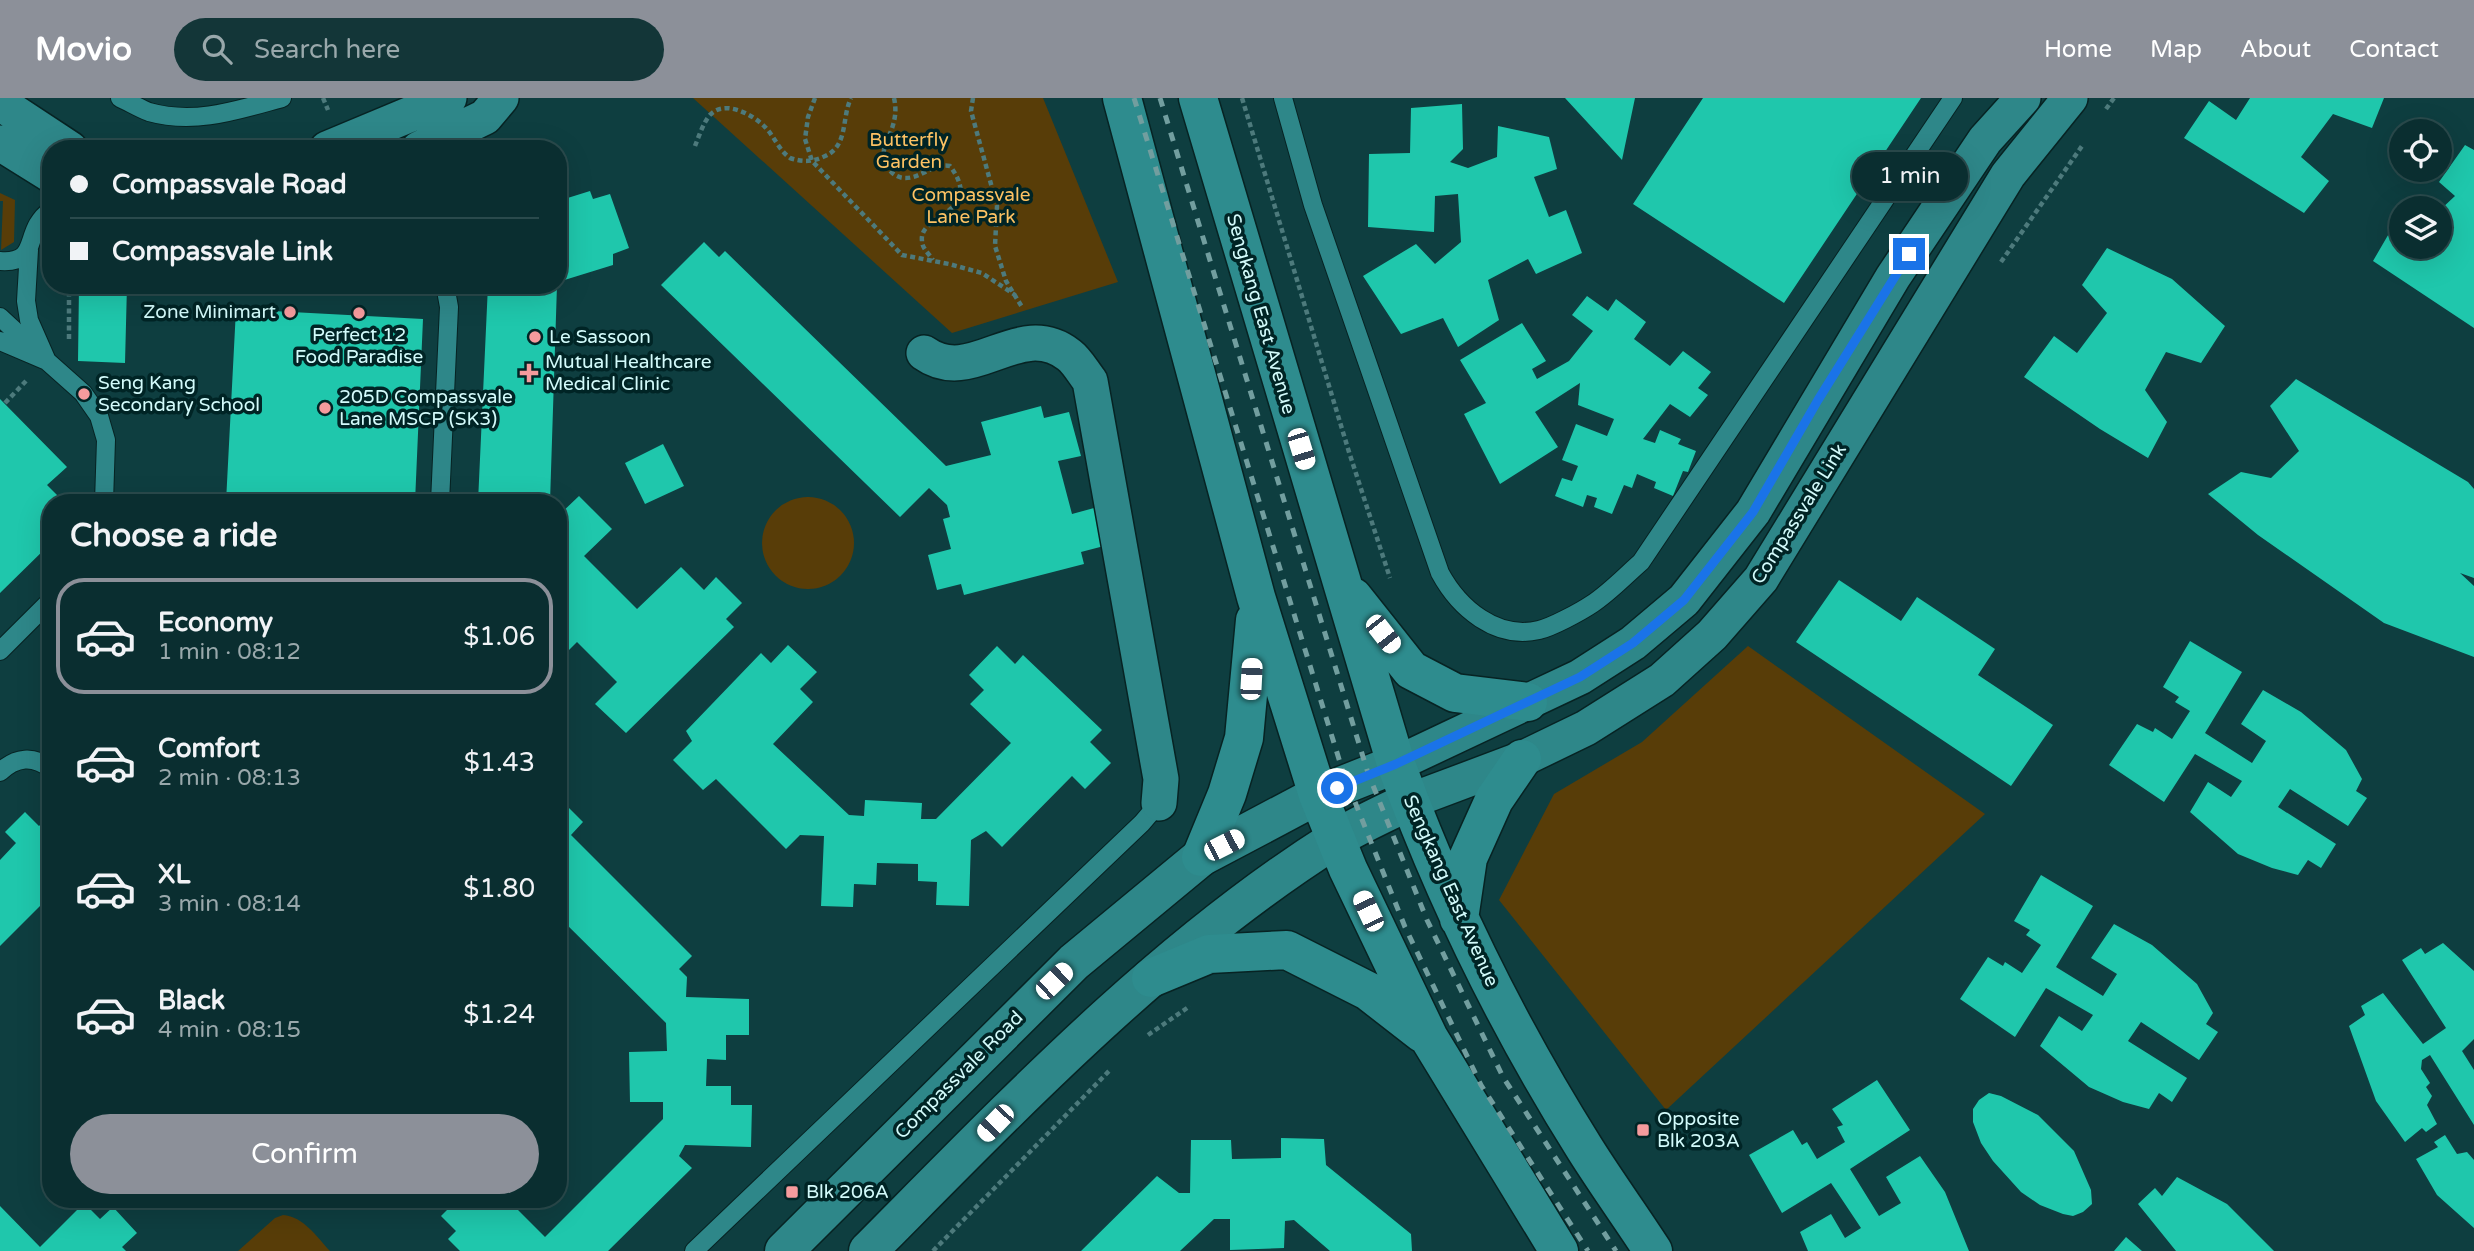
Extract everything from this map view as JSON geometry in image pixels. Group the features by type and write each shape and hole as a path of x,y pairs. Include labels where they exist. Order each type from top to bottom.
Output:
{"main road":[{"path":"1122,98 1256,597 1318,795 1335,839 1429,1038 1559,1251"},
{"name":"Sengkang East Avenue","path":"1198,98 1341,582 1396,764 1410,800 1459,919 1507,1014 1585,1148 1653,1251"},
{"path":"1341,582 1411,670 1455,693 1528,702"},
{"path":"1201,857 1227,794 1244,738 1256,597"},
{"path":"1459,919 1468,858 1493,800 1522,759"},
{"path":"1151,978 1209,954 1287,950 1368,991 1429,1038"}],"street":[{"path":"349,140 449,98"},
{"path":"438,140 485,117 501,98"},
{"name":"Compassvale Link","path":"1396,764 1580,677 1623,650 1684,600 1753,512 1893,277 1985,140 2023,98"},
{"name":"Compassvale Link","path":"1410,800 1522,759 1586,727 1662,680 1712,635 1761,579 2008,175 2070,98"},
{"path":"0,103 56,140"},
{"path":"0,143 42,169"},
{"path":"924,353 936,362 961,363 1032,341 1051,345 1070,355 1090,381 1161,779 1159,803"},
{"name":"Compassvale Road","path":"784,1251 917,1115 1074,962 1201,857 1318,795 1396,764"},
{"path":"868,1251 1012,1105 1151,978 1242,904 1335,839 1410,800"}],"lane":[{"path":"120,98 148,111 177,117 216,116 282,98"},
{"path":"1283,98 1313,205 1440,573 1451,594 1481,620 1510,632 1540,630 1592,604 1641,562 1953,98"},
{"path":"42,217 33,230 29,250 26,301 29,320 47,361"},
{"path":"0,261 13,262 22,259 29,250"},
{"path":"440,494 449,307 447,294"},
{"path":"0,317 83,393 99,416 106,440 104,494"},
{"path":"0,341 47,361"},
{"path":"0,651 42,609"},
{"path":"0,772 18,759 33,760 42,764"},
{"path":"694,1251 1132,833 1159,803"}],"path":[{"path":"816,98 808,117 805,139 812,161 902,255 982,273 1015,295"},
{"path":"695,146 710,114 719,108 732,109 744,112 759,121 790,158 812,161 834,152 839,145 852,98"},
{"path":"894,98 894,122 884,149 885,161 891,173 900,178 908,178 941,165 950,166 959,182 959,197 953,210 927,225 922,236 921,244 934,261"},
{"path":"973,98 971,111 997,206 995,246 1006,281"},
{"path":"1242,98 1391,583"},
{"path":"1137,1042 1200,999"},
{"path":"933,1251 1118,1062"}],"green space":[{"name":"Compassvale Lane Park","path":"693,98 1043,98 1118,282 952,333"},
{"path":"0,193 15,200 14,242 1,250 3,201 0,201"},
{"path":"808,497 834,505 846,517 854,543 846,569 834,581 808,589 782,581 770,569 762,543 770,517 782,505"},
{"path":"1748,646 1985,814 1666,1110 1499,900 1554,794 1642,742"},
{"path":"283,1215 303,1223 330,1251 238,1251 275,1218"}],"building":[{"path":"1565,98 1635,98 1622,160"},
{"path":"1703,98 1921,98 1784,303 1633,204"},
{"path":"2250,98 2384,98 2372,128 2333,114 2301,157 2329,181 2304,213 2184,138 2209,101 2236,120"},
{"path":"1462,104 1463,149 1450,162 1468,168 1497,157 1498,126 1549,137 1557,169 1534,177 1549,217 1566,210 1582,253 1536,274 1528,259 1488,280 1499,320 1458,347 1443,318 1401,334 1363,276 1416,244 1435,264 1461,242 1458,194 1435,196 1434,232 1368,227 1369,154 1410,153 1411,108"},
{"path":"2465,145 2474,150 2474,328 2373,261 2389,233 2389,259 2452,259 2452,199 2455,196 2439,182 2452,182 2452,164"},
{"path":"590,191 593,199 610,194 629,248 613,254 613,265 567,279 567,198"},
{"path":"704,242 719,257 725,251 946,466 991,455 981,422 1041,406 1044,418 1069,412 1081,456 1058,461 1072,514 1094,508 1104,546 1081,552 1084,564 964,595 961,584 937,590 928,555 951,549 943,519 950,517 947,505 929,488 900,517 661,285"},
{"path":"2107,248 2172,279 2225,326 2201,363 2166,352 2145,390 2167,422 2148,458 2024,377 2054,336 2077,353 2107,313 2082,285"},
{"path":"79,294 127,294 125,363 78,361"},
{"path":"488,294 557,294 550,494 478,494"},
{"path":"1587,296 1608,311 1616,299 1646,322 1634,339 1670,366 1683,351 1711,372 1698,388 1708,395 1690,417 1670,404 1643,439 1655,443 1660,430 1681,439 1678,444 1696,451 1688,472 1683,471 1673,496 1654,488 1656,482 1637,474 1632,488 1624,485 1612,514 1594,507 1597,498 1587,495 1583,507 1555,496 1562,478 1572,481 1578,466 1562,460 1576,424 1607,436 1614,419 1578,405 1580,383 1535,412 1558,447 1500,484 1464,414 1486,403 1460,360 1522,323 1546,361 1532,369 1537,379 1569,361 1593,331 1572,315"},
{"name":"205D Compassvale Lane MSCP (SK3)","path":"236,309 423,319 415,494 226,494"},
{"path":"2296,379 2468,482 2474,489 2474,578 2460,573 2474,586 2474,657 2384,623 2258,535 2208,494 2241,472 2271,478 2299,451 2270,406"},
{"path":"0,399 67,467 47,485 56,494 42,494 42,552 0,593"},
{"path":"663,444 684,486 645,504 625,463"},
{"path":"579,496 612,529 584,556 637,609 681,567 704,590 716,577 742,603 726,619 734,627 626,733 595,704 617,682 577,642 567,652 567,507"},
{"path":"1839,580 1901,621 1917,597 1995,649 1978,675 2053,725 2011,786 1796,642"},
{"path":"2190,641 2242,672 2205,733 2252,763 2266,741 2241,724 2263,690 2301,712 2346,750 2362,779 2356,791 2367,798 2348,826 2290,789 2278,807 2336,844 2321,868 2308,860 2298,875 2238,854 2190,812 2208,782 2231,797 2242,781 2195,754 2164,802 2109,765 2137,724 2153,732 2155,728 2172,739 2190,711 2175,702 2179,697 2163,687"},
{"path":"788,645 817,672 800,689 813,702 773,744 849,815 864,816 865,800 922,803 921,819 936,819 1011,743 970,704 984,690 969,675 997,646 1015,664 1023,655 1102,730 1090,742 1111,763 1085,789 1072,776 1002,847 986,831 971,840 969,906 936,905 937,882 918,881 918,864 877,863 876,885 854,884 853,907 821,906 824,836 800,835 786,849 716,779 703,790 673,760 692,741 686,731 761,653 771,663"},
{"path":"567,806 583,822 571,835 692,956 679,969 687,977 686,997 749,999 749,1035 726,1035 726,1060 707,1059 706,1086 731,1086 731,1105 752,1105 751,1147 685,1145 679,1156 692,1168 608,1251 460,1251 448,1239 456,1231 441,1216 449,1208 516,1208 545,1237 663,1119 663,1102 630,1102 629,1052 667,1051 666,1023 567,925"},
{"path":"25,812 39,826 42,823 42,906 0,946 0,860 16,843 5,832"},
{"path":"2041,875 2093,906 2056,967 2103,996 2117,974 2091,958 2114,924 2152,945 2197,984 2213,1013 2206,1024 2218,1032 2199,1060 2141,1022 2128,1041 2187,1078 2172,1102 2159,1093 2149,1109 2123,1102 2089,1087 2040,1046 2059,1016 2082,1031 2093,1015 2046,988 2015,1037 1960,999 1988,957 2003,966 2005,962 2022,973 2041,945 2026,935 2030,930 2014,921"},
{"path":"2443,943 2474,971 2474,1039 2462,1051 2474,1070 2474,1125 2430,1055 2422,1060 2421,1069 2430,1083 2426,1087 2432,1096 2427,1105 2437,1124 2426,1132 2422,1128 2405,1142 2376,1101 2349,1026 2365,1015 2361,1006 2383,993 2423,1044 2446,1028 2402,960 2421,948 2425,954"},
{"path":"1877,1080 1910,1130 1850,1169 1879,1216 1901,1203 1886,1177 1920,1156 1945,1192 1969,1251 1808,1251 1800,1232 1831,1214 1845,1238 1861,1228 1831,1183 1782,1213 1749,1155 1793,1130 1802,1145 1807,1142 1817,1159 1845,1142 1837,1127 1843,1125 1832,1109"},
{"path":"1989,1093 2001,1096 2038,1115 2074,1151 2091,1190 2092,1204 2083,1212 2073,1216 2040,1205 2021,1192 1993,1161 1981,1143 1973,1122 1973,1109 1979,1100"},
{"path":"2445,1135 2457,1154 2467,1152 2474,1160 2474,1228 2437,1195 2416,1159 2438,1147 2434,1142"},
{"path":"1281,1138 1324,1139 1326,1165 1411,1234 1412,1251 1330,1251 1294,1220 1285,1221 1284,1248 1230,1250 1230,1219 1214,1219 1180,1251 1081,1251 1157,1176 1179,1193 1190,1193 1191,1140 1231,1140 1232,1159 1281,1158"},
{"path":"2177,1177 2227,1204 2274,1251 2176,1251 2138,1204 2155,1188 2162,1196"},
{"path":"0,1206 40,1247 79,1208 89,1208 100,1219 114,1208 137,1233 122,1247 126,1251 0,1251"},
{"path":"2126,1237 2142,1251 2114,1251"}],"railway":[{"path":"1134,98 1343,772 1405,927 1481,1085 1588,1251"},
{"path":"1160,98 1368,773 1427,920 1503,1077 1616,1251"}],"place":[{"name":"Zone Minimart","path":"290,312"},
{"name":"Perfect 12 Food Paradise","path":"359,313"},
{"name":"Le Sassoon","path":"535,337"},
{"name":"Mutual Healthcare Medical Clinic","path":"529,373"},
{"name":"Seng Kang Secondary School","path":"84,394"},
{"name":"205D Compassvale Lane MSCP (SK3)","path":"325,408"},
{"name":"Opposite Blk 203A","path":"1643,1130"},
{"name":"Blk 206A","path":"792,1192"}],"route":[{"path":"1337,788 1396,764 1580,677 1633,643 1684,600 1753,512 1818,400 1909,254"}],"park label":[{"name":"Butterfly Garden","path":"909,151"}]}
